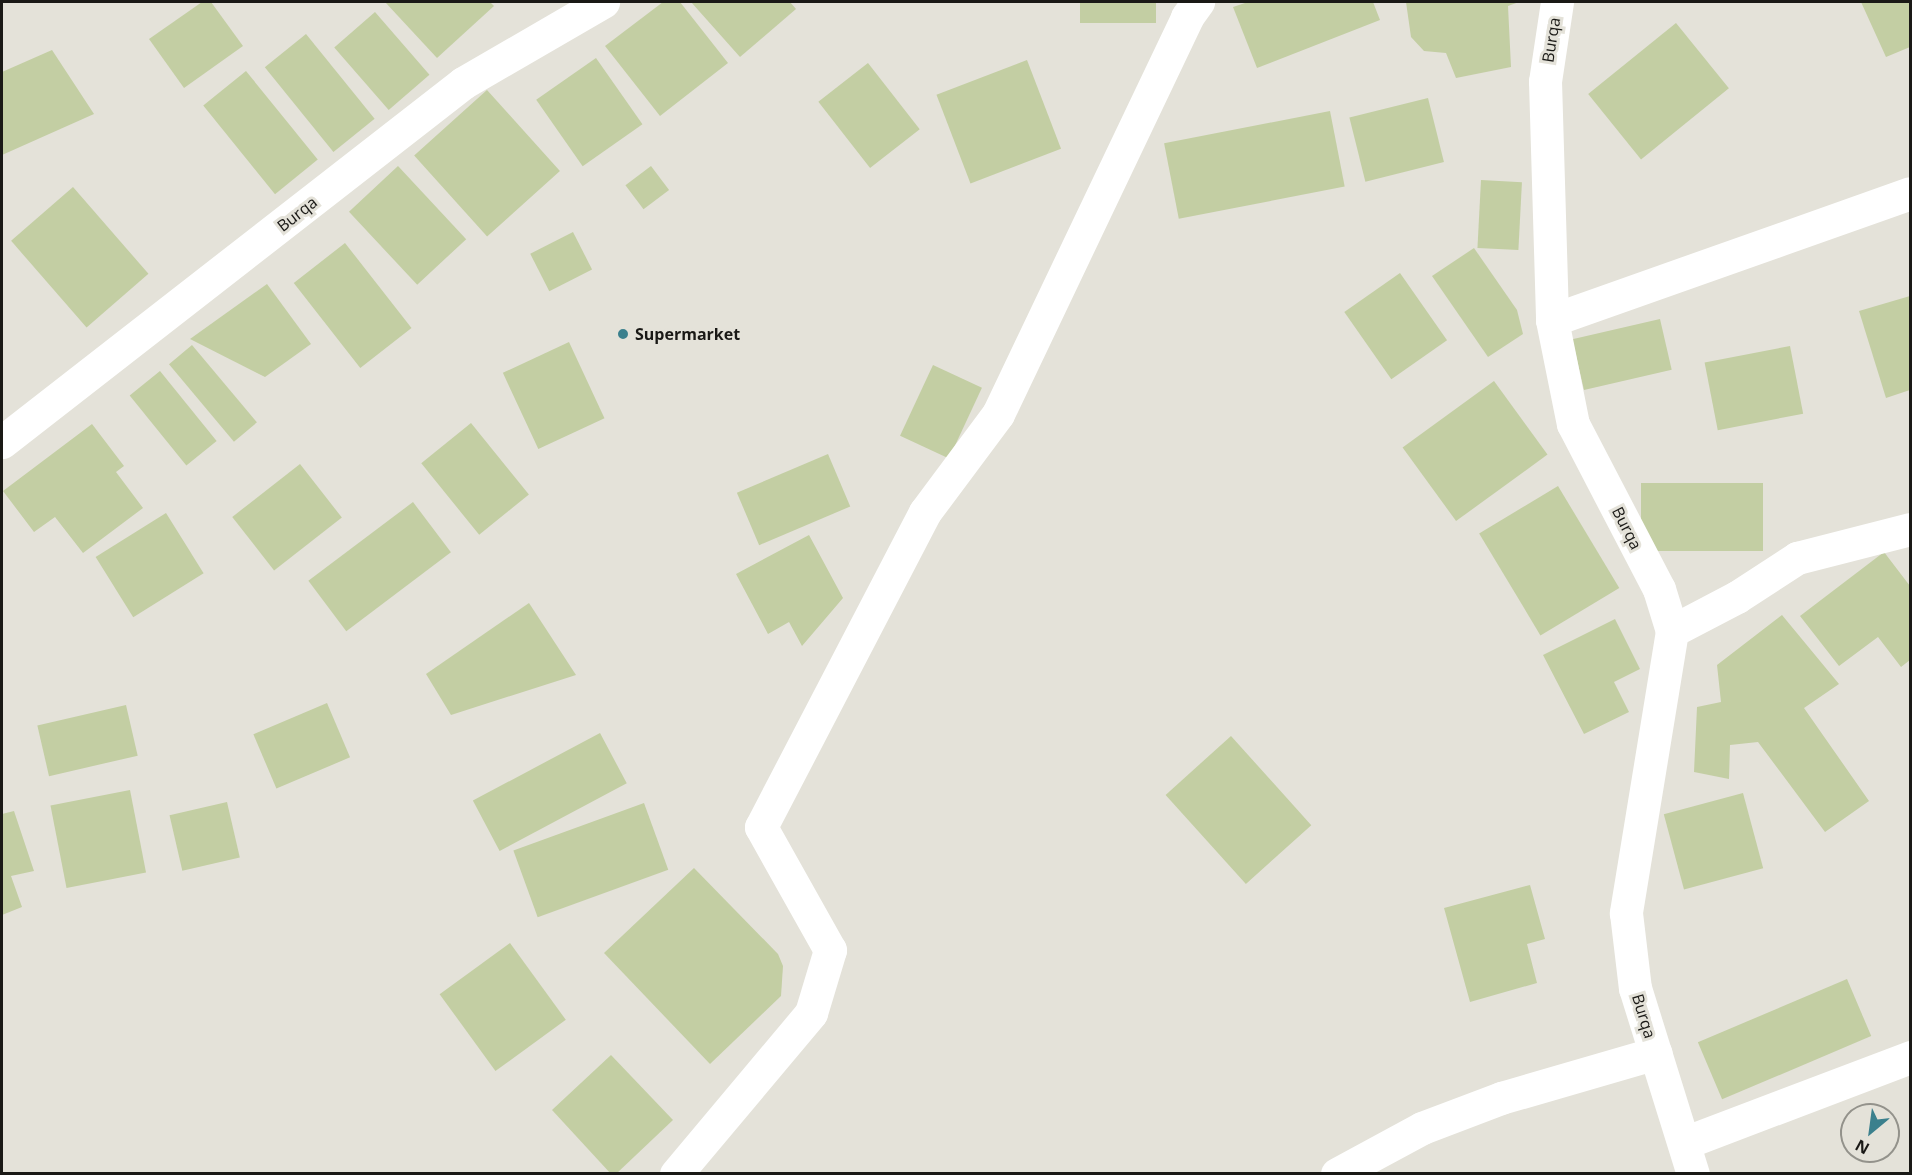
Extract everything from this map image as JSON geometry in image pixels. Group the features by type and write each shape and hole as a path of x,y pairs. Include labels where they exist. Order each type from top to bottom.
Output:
{"street":[{"name":"Burqa","path":"2,442 463,83 603,2"},
{"path":"676,1173 811,1012 830,950 761,827 925,512 998,414 1187,17 1198,2"},
{"name":"Burqa","path":"1557,2 1545,81 1552,320 1573,424 1659,589 1672,631 1626,913 1635,988 1693,1173"},
{"path":"1552,320 1911,193"},
{"path":"1672,631 1737,597 1797,558 1911,529"},
{"name":"Burqa","path":"1337,1173 1422,1128 1501,1098 1656,1053"},
{"path":"1684,1143 1911,1057"}],"building":[{"path":"202,2 211,2 243,46 184,88 149,39"},
{"path":"385,2 490,2 494,6 437,58"},
{"path":"663,2 680,2 728,63 660,116 605,46"},
{"path":"691,2 790,2 796,9 740,57"},
{"path":"1080,2 1156,2 1156,23 1080,23"},
{"path":"1248,2 1373,2 1380,20 1257,68 1233,7"},
{"path":"1406,2 1519,2 1508,6 1511,67 1456,78 1446,53 1424,51 1411,37"},
{"path":"1861,2 1910,2 1910,47 1886,57"},
{"path":"375,12 429,75 389,110 334,47"},
{"path":"1676,23 1729,88 1641,159 1588,94"},
{"path":"306,34 375,119 333,152 265,67"},
{"path":"52,50 94,114 2,155 2,72"},
{"path":"596,58 642,124 583,166 536,100"},
{"path":"1027,60 1061,149 970,183 936,95"},
{"path":"868,63 920,129 870,168 818,102"},
{"path":"246,71 318,160 275,194 203,106"},
{"path":"487,90 560,171 487,237 414,156"},
{"path":"1428,98 1444,162 1365,182 1349,118"},
{"path":"1330,111 1345,187 1179,219 1164,143"},
{"path":"398,166 466,239 417,285 349,212"},
{"path":"651,166 669,190 643,209 625,185"},
{"path":"1481,180 1522,182 1518,250 1477,248"},
{"path":"73,187 148,274 87,328 11,241"},
{"path":"573,232 592,269 549,291 530,254"},
{"path":"345,243 411,328 360,368 294,283"},
{"path":"1474,248 1517,310 1523,334 1488,357 1432,276"},
{"path":"1400,273 1447,340 1391,379 1344,312"},
{"path":"267,284 311,344 265,377 190,339"},
{"path":"1910,296 1910,390 1886,398 1859,311"},
{"path":"1660,319 1672,370 1584,390 1572,339"},
{"path":"569,342 604,418 538,449 503,373"},
{"path":"192,345 257,422 234,442 169,364"},
{"path":"1790,346 1803,414 1718,430 1705,363"},
{"path":"933,365 982,388 949,459 900,436"},
{"path":"160,371 217,441 186,465 130,396"},
{"path":"1494,381 1547,455 1456,521 1403,447"},
{"path":"471,423 529,494 479,535 421,463"},
{"path":"92,424 124,466 116,472 143,508 83,553 55,517 34,532 3,491"},
{"path":"828,454 850,506 759,545 737,493"},
{"path":"300,464 342,518 274,571 232,517"},
{"path":"1641,483 1763,483 1763,551 1641,551"},
{"path":"1558,486 1619,588 1540,635 1479,533"},
{"path":"413,502 451,552 346,631 308,581"},
{"path":"166,513 204,573 133,617 96,557"},
{"path":"809,535 843,598 802,646 789,622 768,634 736,574"},
{"path":"1884,552 1910,586 1910,660 1901,667 1878,637 1839,666 1800,616"},
{"path":"529,603 576,675 451,715 426,674"},
{"path":"1782,615 1839,684 1804,708 1869,801 1825,832 1758,742 1730,745 1729,779 1694,772 1697,707 1721,702 1717,665"},
{"path":"1615,619 1640,669 1614,682 1629,712 1584,734 1543,655"},
{"path":"327,703 350,757 276,789 253,734"},
{"path":"126,705 138,756 49,776 37,725"},
{"path":"600,733 627,783 500,851 473,801"},
{"path":"1231,736 1311,825 1246,884 1166,795"},
{"path":"130,790 146,872 67,888 50,805"},
{"path":"1743,793 1763,868 1684,890 1664,814"},
{"path":"227,802 240,858 182,871 170,815"},
{"path":"644,803 668,870 538,917 513,851"},
{"path":"14,811 34,871 11,876 22,907 2,915 2,814"},
{"path":"694,868 778,954 783,966 781,996 710,1064 604,953"},
{"path":"1530,885 1545,939 1527,944 1537,983 1470,1002 1444,908"},
{"path":"510,943 566,1020 495,1071 440,994"},
{"path":"1847,979 1871,1036 1722,1099 1698,1042"},
{"path":"611,1055 673,1120 616,1174 611,1174 552,1110"}],"place":[{"name":"Supermarket","path":"623,334"}]}
